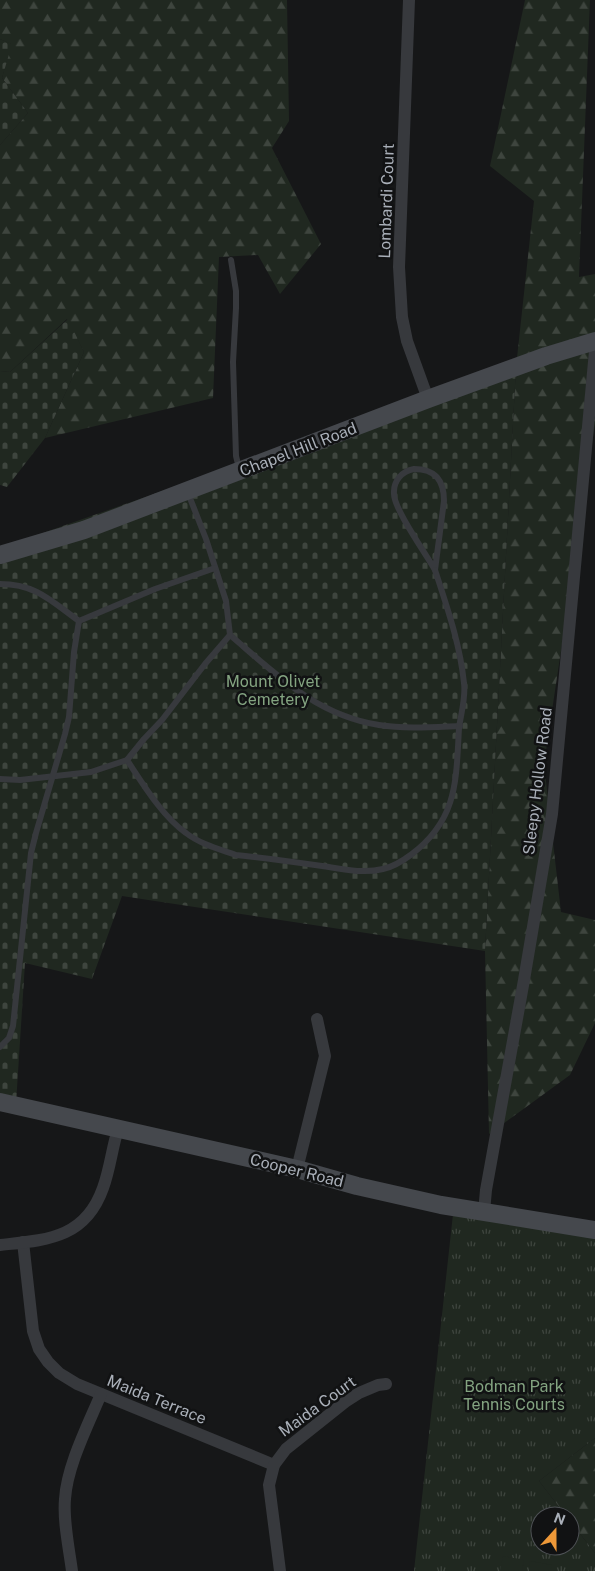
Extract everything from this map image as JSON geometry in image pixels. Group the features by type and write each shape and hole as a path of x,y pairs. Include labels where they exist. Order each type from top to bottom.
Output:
{"street":[{"name":"Lombardi Court","path":"409,0 400,303 407,341 428,399"},
{"name":"Chapel Hill Road","path":"0,555 84,530 428,399 546,356 595,341"},
{"name":"Sleepy Hollow Road","path":"484,1212 486,1190 523,989 552,814 595,351"},
{"path":"297,1169 325,1056 317,1019"},
{"name":"Cooper Road","path":"0,1102 297,1169 357,1186 440,1204 595,1230"},
{"path":"0,1245 39,1241 60,1236 80,1224 89,1214 103,1188 118,1129"},
{"name":"Maida Terrace","path":"23,1242 34,1331 40,1350 59,1373 77,1384 274,1465"},
{"name":"Maida Court","path":"274,1465 286,1449 345,1402 359,1392 386,1384"},
{"path":"72,1571 65,1509 66,1489 81,1441 101,1394"},
{"path":"274,1465 269,1485 280,1571"}],"lane":[{"path":"231,260 236,291 233,362 236,456 240,471"},
{"path":"127,760 144,785 179,828 188,835 217,849 246,856 359,871 389,868 405,859 424,844 440,825 453,793 458,765 464,694 457,644 435,570 396,504 394,487 400,475 406,471 420,469 435,475 444,491 435,570"},
{"path":"187,491 206,539 226,601 230,635 302,694 335,712 358,721 381,725 407,727 460,726"},
{"path":"79,621 156,589 215,568"},
{"path":"0,584 23,586 31,589 79,621"},
{"path":"0,1047 10,1038 13,1026 31,853 69,717 74,652 79,621"},
{"path":"0,779 20,780 91,772 127,760 162,720 230,635"}],"green space":[{"path":"0,0 287,0 289,121 272,148 321,244 280,294 258,255 219,257 213,398 45,438 84,352 67,319 10,372 0,371 0,145 28,113 2,78 11,44 0,39"},
{"path":"525,0 590,0 579,277 595,274 595,424 544,764 561,912 595,920 595,1023 570,1075 489,1134 485,951 516,367 534,201 490,166"},
{"path":"0,39 12,44 2,78 28,113 0,145"},
{"path":"68,319 84,352 45,438 7,487 0,485 0,371 10,372"},
{"name":"Mount Olivet Cemetery","path":"516,367 485,951 122,896 92,979 25,963 16,1104 0,1100 0,548"},
{"name":"Bodman Park Tennis Courts","path":"454,1205 595,1230 595,1438 539,1481 558,1506 530,1506 530,1556 580,1556 580,1534 595,1553 595,1571 414,1571"},
{"path":"595,1438 595,1553 580,1534 580,1506 558,1506 539,1481"},
{"path":"503,1556 524,1560 522,1571 500,1571"},
{"path":"530,1561 552,1565 550,1571 529,1571"}]}
